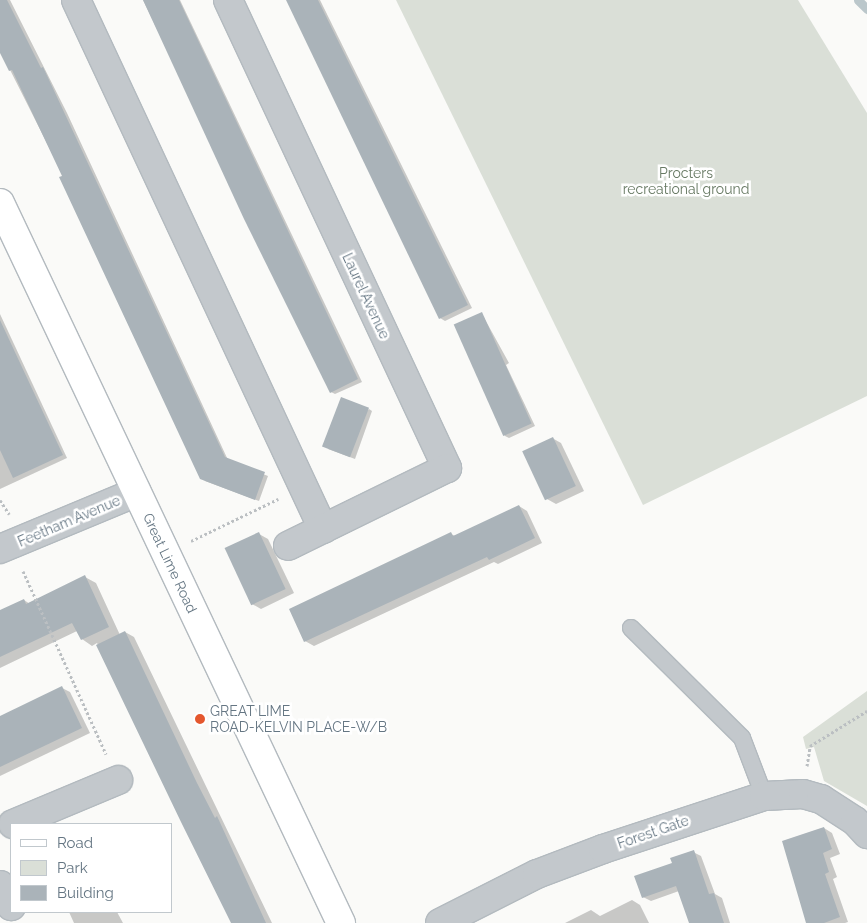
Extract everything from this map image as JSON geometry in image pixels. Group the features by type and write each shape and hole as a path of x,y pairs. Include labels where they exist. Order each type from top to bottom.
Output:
{"main road":[{"name":"Great Lime Road","path":"0,203 341,923"}],"street":[{"path":"76,0 324,528"},
{"name":"Laurel Avenue","path":"228,0 446,468 288,546"},
{"name":"Feetham Avenue","path":"6,547 137,492"},
{"path":"17,823 118,780"},
{"name":"Forest Gate","path":"440,923 537,874 604,848 764,796 803,794 837,808 867,834"},
{"path":"0,885 10,904"}],"lane":[{"path":"631,628 742,738 764,796"}],"path":[{"path":"166,553 304,487"},
{"path":"6,547 118,780"},
{"path":"803,794 810,746 867,713"}],"green space":[{"name":"Procters recreational ground","path":"396,0 798,0 867,113 867,396 643,505"},
{"path":"867,691 867,806 824,781 814,747 806,749 803,737"}],"building":[{"path":"0,0 7,0 41,68 43,67 225,457 265,472 255,500 200,479 59,177 62,176 12,70 9,71 0,53"},
{"path":"143,0 179,0 358,379 330,393 244,219"},
{"path":"286,0 318,0 468,305 439,319"},
{"path":"482,312 532,423 503,436 454,325"},
{"path":"0,320 63,455 13,478 0,450"},
{"path":"341,397 369,408 350,457 322,446"},
{"path":"553,437 576,486 545,500 522,451"},
{"path":"519,505 535,538 489,560 487,557 304,642 289,609 451,532 453,536"},
{"path":"259,532 286,589 251,605 225,548"},
{"path":"85,575 109,627 81,640 72,623 0,657 0,610 24,599 26,604"},
{"path":"125,631 197,783 215,818 217,816 266,923 231,923 181,822 96,645"},
{"path":"62,686 82,728 0,767 0,716"},
{"path":"824,827 832,849 823,853 829,872 825,874 840,917 824,923 806,923 782,841"},
{"path":"694,850 709,894 714,893 724,923 689,923 676,886 642,898 634,876 672,863 670,858"}],"waterway":[{"path":"858,0 867,9"}],"place":[{"name":"GREAT LIME ROAD-KELVIN PLACE-W/B","path":"200,719"}]}
